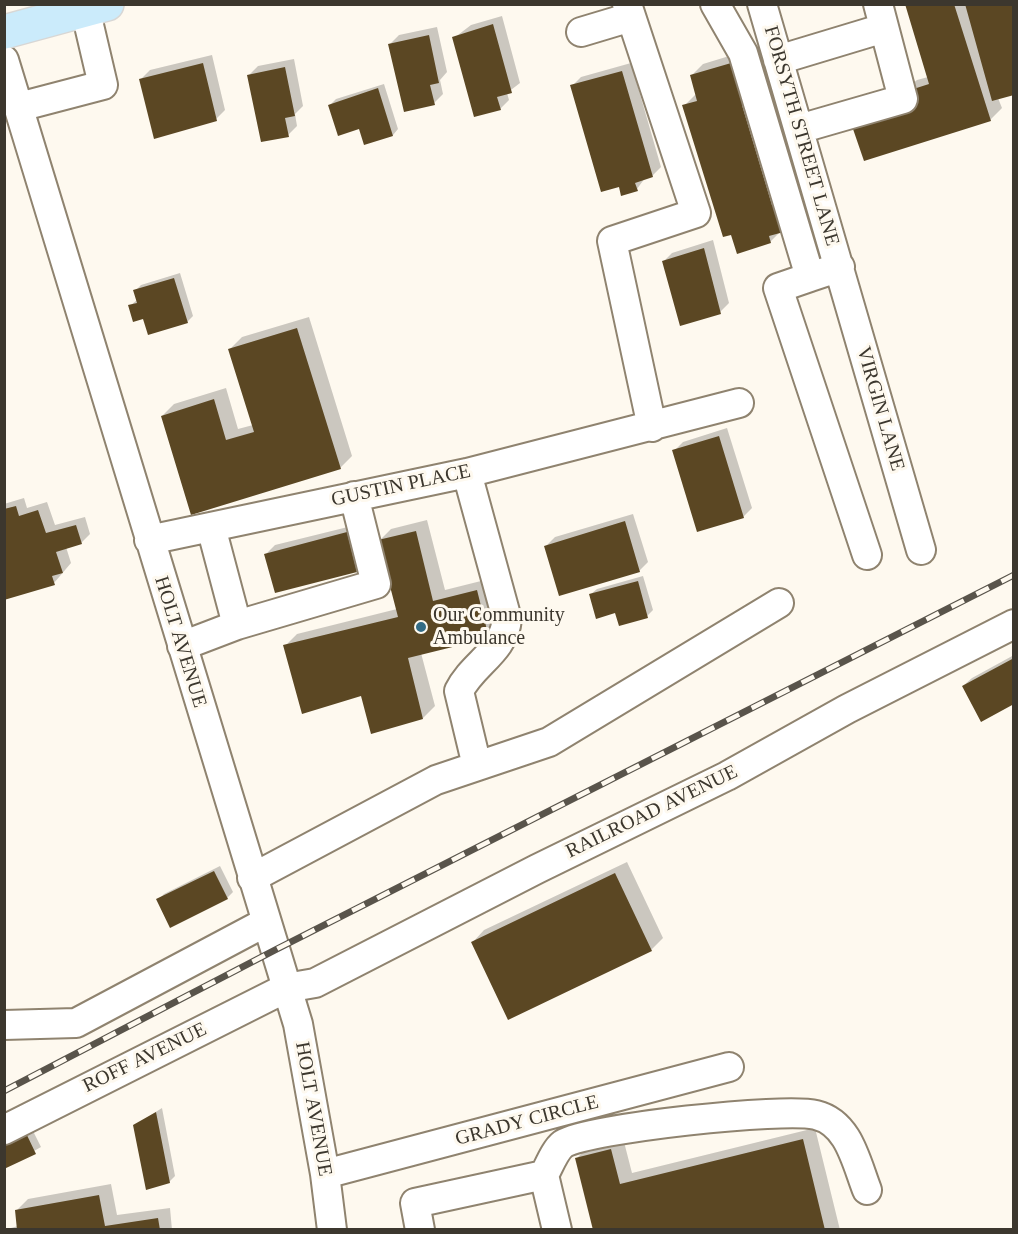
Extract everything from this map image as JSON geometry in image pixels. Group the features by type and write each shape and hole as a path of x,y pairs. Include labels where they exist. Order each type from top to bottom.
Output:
{"main road":[{"path":"4,32 92,6"}],"street":[{"path":"715,4 743,52 810,277"},
{"name":"FORSYTH STREET LANE","path":"762,4 840,267"},
{"path":"18,107 104,85 92,6"},
{"path":"582,32 629,11 696,213 612,241 652,427"},
{"path":"778,60 881,16 903,99 798,129"},
{"name":"HOLT AVENUE","path":"4,60 298,1024 325,1174 332,1230"},
{"path":"840,267 778,288 867,555"},
{"name":"VIRGIN LANE","path":"840,267 921,550"},
{"name":"GUSTIN PLACE","path":"149,540 466,473 739,403"},
{"path":"466,473 507,618 506,633 498,646 465,678 459,691 477,766"},
{"path":"182,646 237,625 376,584 354,496"},
{"path":"211,527 237,625"},
{"path":"252,878 436,780 549,742 779,603"},
{"name":"RAILROAD AVENUE","path":"286,988 315,983 537,868 727,776 847,709 1014,624"},
{"path":"4,1025 76,1023 266,922"},
{"name":"ROFF AVENUE","path":"4,1130 286,988"},
{"name":"GRADY CIRCLE","path":"325,1174 729,1067"},
{"path":"557,1230 544,1175 562,1145 598,1132 707,1119 816,1115 844,1132 867,1190"},
{"path":"420,1230 415,1203 544,1175"}],"building":[{"path":"905,4 954,4 991,121 864,161 853,129 910,111 904,92 929,84"},
{"path":"965,4 1014,4 1014,95 992,101"},
{"path":"493,24 512,93 497,97 501,110 474,117 452,37"},
{"path":"429,35 439,83 430,85 435,105 404,112 388,44"},
{"path":"738,61 750,103 742,105 772,205 782,202 791,230 769,236 771,243 737,254 731,235 723,237 682,105 697,101 690,75"},
{"path":"203,63 217,121 154,139 139,79"},
{"path":"285,67 295,116 285,118 289,137 261,142 247,75"},
{"path":"622,71 653,177 635,183 638,191 621,196 619,187 601,192 570,85"},
{"path":"378,88 393,136 364,145 359,129 338,136 328,105"},
{"path":"704,248 721,314 680,326 662,261"},
{"path":"174,278 188,323 148,335 143,319 133,322 128,305 137,303 133,290"},
{"path":"297,328 341,469 191,515 161,416 214,399 226,440 254,432 228,349"},
{"path":"719,436 744,518 697,532 672,450"},
{"path":"16,506 19,516 38,510 46,533 76,525 82,544 56,552 63,573 52,576 55,585 4,600 4,509"},
{"path":"625,521 640,572 559,596 544,546"},
{"name":"Our Community Ambulance","path":"416,531 433,601 477,590 489,638 408,658 423,719 371,734 361,696 302,714 283,645 398,617 378,540"},
{"path":"347,532 357,572 275,593 264,554"},
{"path":"638,581 648,618 619,626 615,613 596,619 589,594"},
{"path":"1014,658 1014,704 981,722 962,686"},
{"path":"214,871 228,899 170,928 156,899"},
{"path":"615,873 652,951 508,1020 471,942"},
{"path":"156,1112 170,1183 146,1190 133,1125"},
{"path":"24,1129 36,1154 4,1169 4,1139"},
{"path":"803,1139 825,1230 593,1230 575,1158 611,1149 620,1184"},
{"path":"99,1195 105,1226 158,1218 160,1230 17,1230 15,1210"}],"railway":[{"path":"4,1091 275,950 1014,575"}],"place":[{"name":"Our Community Ambulance","path":"421,627"}]}
